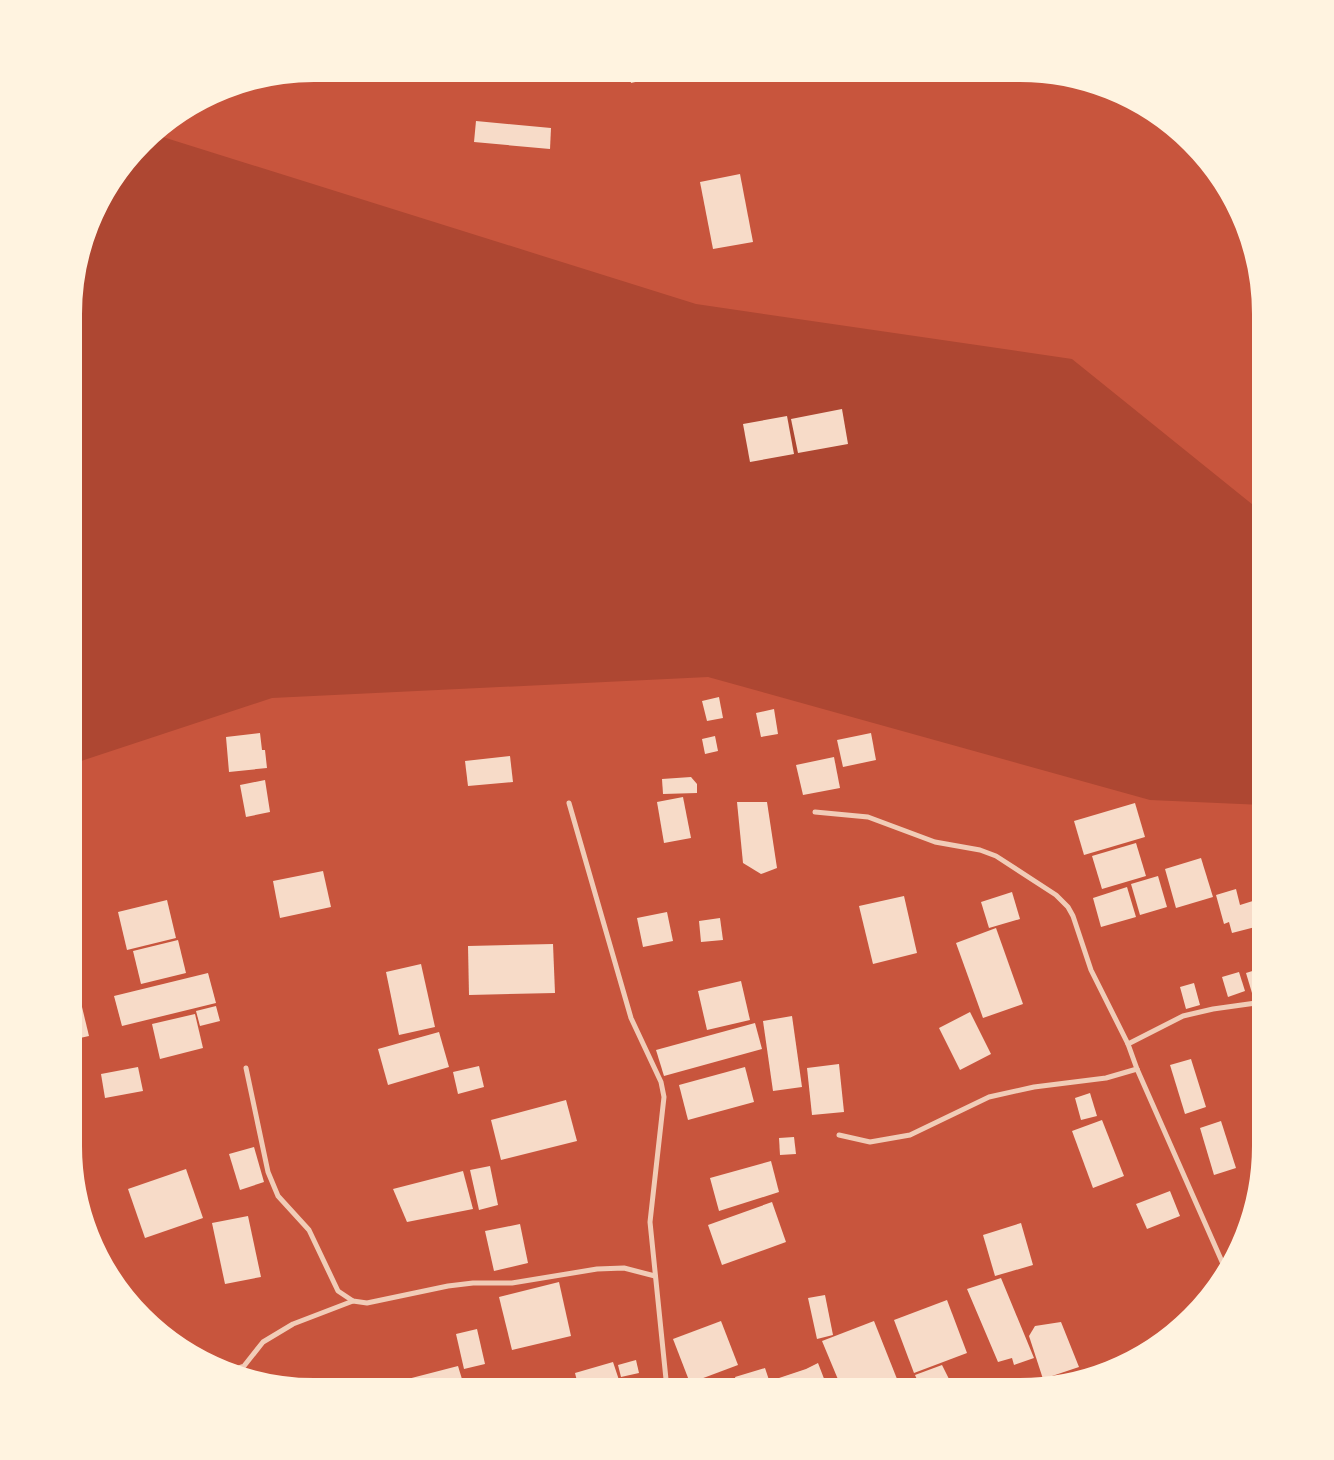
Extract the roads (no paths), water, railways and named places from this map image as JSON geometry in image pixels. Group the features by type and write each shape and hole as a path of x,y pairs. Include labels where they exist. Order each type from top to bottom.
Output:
{"street":[{"path":"569,803 632,1018 661,1082 664,1097 650,1222 666,1381"},
{"path":"815,812 868,817 935,842 980,850 996,856 1056,895 1068,907 1080,933 1091,970 1128,1044 1137,1069 1223,1265"},
{"path":"1128,1044 1182,1016 1213,1009 1255,1003"},
{"path":"246,1068 268,1172 278,1196 309,1230 338,1291 353,1301 368,1304 448,1286 473,1283 512,1283 597,1269 624,1268 655,1276"},
{"path":"839,1136 870,1142 910,1135 988,1097 1034,1087 1106,1078 1137,1069"},
{"path":"237,1368 244,1366 263,1342 294,1324 353,1301"}]}
